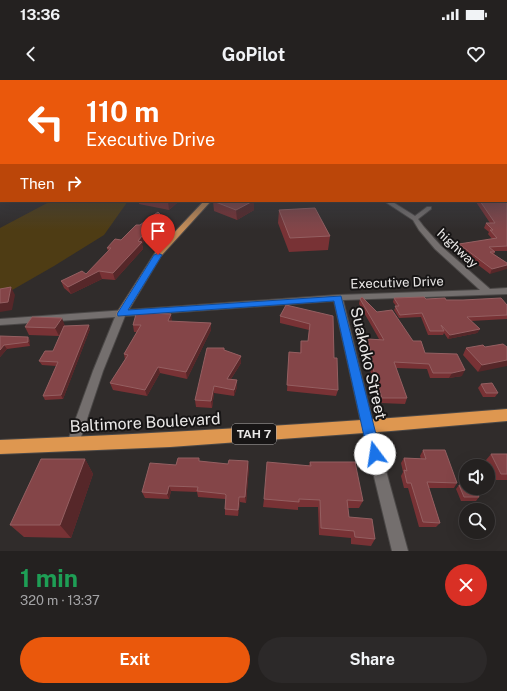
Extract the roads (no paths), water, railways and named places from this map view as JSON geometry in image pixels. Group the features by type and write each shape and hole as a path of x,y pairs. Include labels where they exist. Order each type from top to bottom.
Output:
{"highway":[{"name":"Baltimore Boulevard","path":"0,447 170,440 507,415"}],"main road":[{"path":"121,314 158,255 207,202"}],"street":[{"name":"highway","path":"389,202 415,219 419,226 441,249 488,292"},
{"path":"415,219 429,208"},
{"name":"Executive Drive","path":"0,322 338,298 507,291"},
{"name":"Suakoko Street","path":"338,298 368,426 400,551"},
{"path":"73,443 98,372 121,314"}]}
